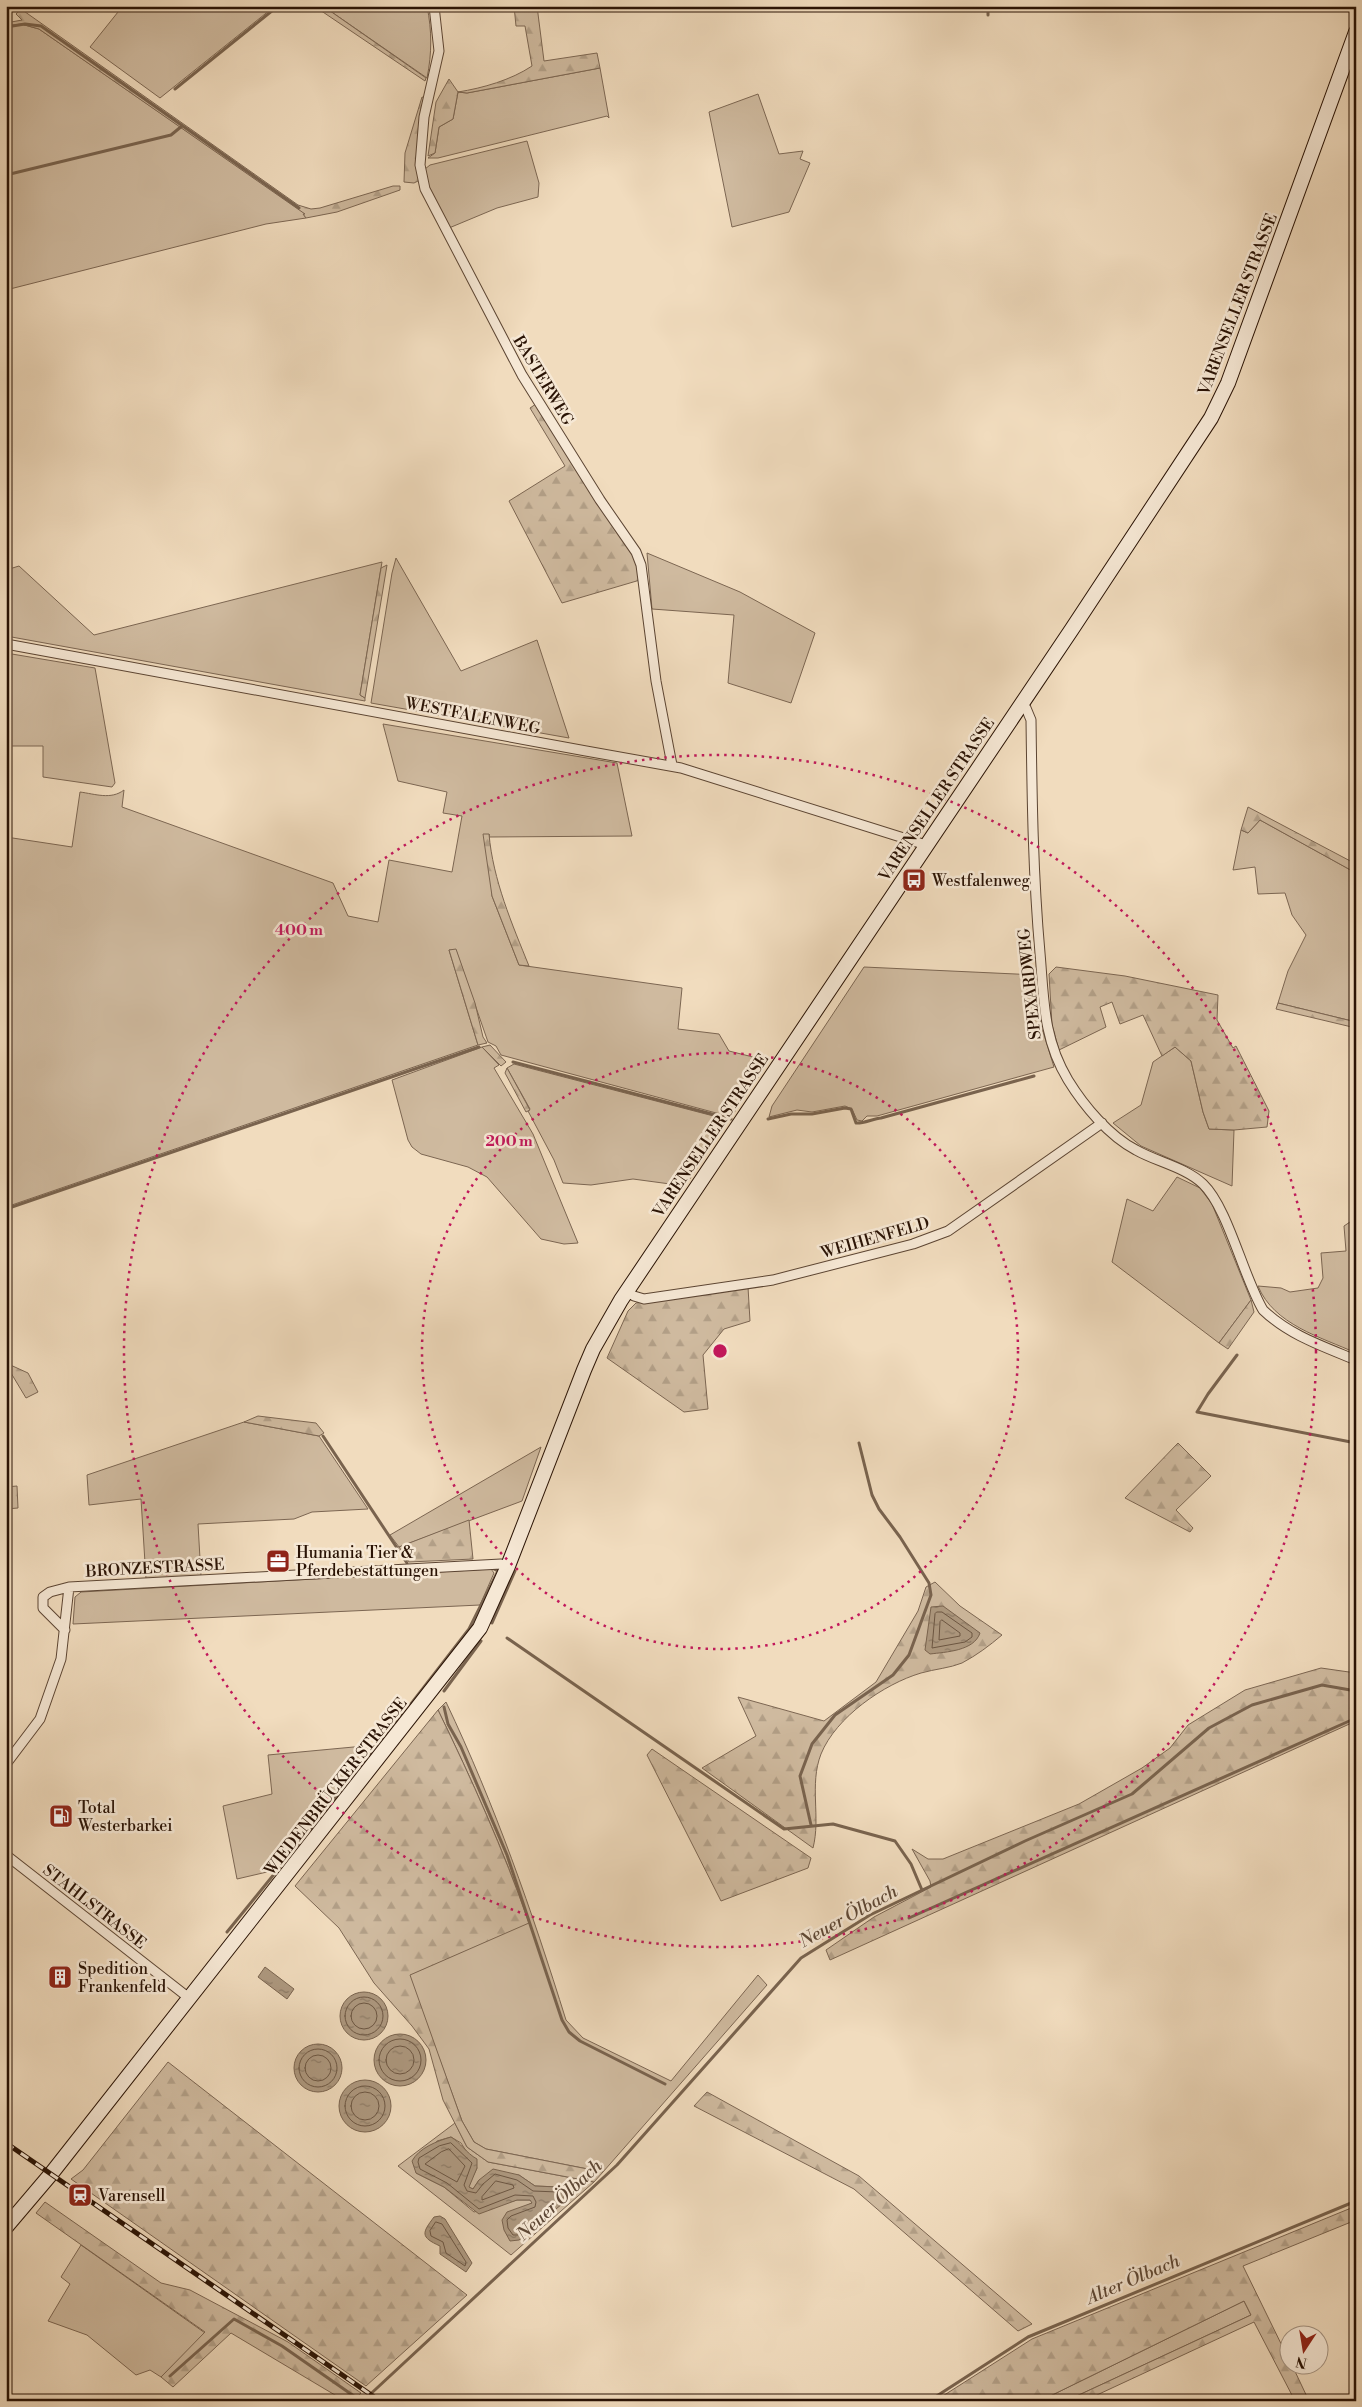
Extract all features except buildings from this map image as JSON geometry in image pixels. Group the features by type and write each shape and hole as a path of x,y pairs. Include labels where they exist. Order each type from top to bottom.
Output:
{"main road":[{"name":"VARENSELLER STRASSE","path":"508,1566 593,1349 626,1291 1021,705 1211,418 1228,383 1356,32"},
{"name":"WIEDENBRÜCKER STRASSE","path":"6,2227 480,1628 508,1566"}],"street":[{"name":"BASTERWEG","path":"434,6 439,51 424,117 420,165 425,189 522,375 600,500 636,552 641,565 656,681 672,765"},
{"name":"WESTFALENWEG","path":"6,644 672,765 926,845"},
{"name":"SPEXARDWEG","path":"1021,705 1026,708 1031,720 1034,880 1046,1024 1053,1053 1069,1081 1102,1124 1134,1150 1180,1170 1203,1184 1217,1201 1256,1298 1263,1310 1276,1323 1300,1337 1356,1360"},
{"name":"WEIHENFELD","path":"626,1291 644,1299 773,1280 913,1244 948,1231 1102,1124"},
{"name":"BRONZESTRASSE","path":"65,1630 43,1608 43,1597 50,1592 70,1587 501,1564 508,1566"},
{"name":"BRONZESTRASSE","path":"6,1764 40,1720 61,1659 70,1587"},
{"name":"STAHLSTRASSE","path":"6,1855 189,1998"}],"green space":[{"path":"112,6 275,6 160,98 90,47 118,12"},
{"path":"314,6 323,6 426,78 425,81"},
{"path":"323,6 427,6 431,42 427,78"},
{"path":"514,6 537,6 544,61 597,53 600,68 467,93 458,92 496,83 532,66 525,26 516,26"},
{"path":"21,9 298,205 311,209 320,208 393,186 400,186 400,190 337,212 306,218 303,214 305,214 39,29 21,24 6,26 6,23 22,20 16,14"},
{"path":"21,24 39,29 306,214 304,215 306,218 266,224 6,290 6,26"},
{"path":"600,68 609,118 607,116 438,158 428,158 435,153 439,127 453,119 458,92 467,93"},
{"path":"449,79 458,92 453,119 439,127 435,153 428,156 436,102"},
{"path":"758,94 779,154 803,151 800,159 810,163 789,212 732,227 709,112"},
{"path":"422,97 425,98 420,180 414,183 404,182 405,153"},
{"path":"527,141 539,183 538,197 497,208 449,228 428,186 425,169 430,165"},
{"path":"536,404 634,556 640,580 562,603 509,501 565,466 530,408"},
{"path":"647,553 740,592 815,633 791,703 728,683 734,615 652,609"},
{"path":"396,558 461,671 537,640 569,738 371,703"},
{"path":"382,562 360,695 365,698 365,701 6,636 6,570 19,566 94,635"},
{"path":"387,565 365,698 360,695 381,568"},
{"path":"6,653 95,668 115,783 112,787 43,777 43,746 6,746"},
{"path":"383,724 617,763 632,836 489,837 492,896 519,965 682,988 678,1029 719,1034 729,1051 769,1061 731,1117 501,1055 496,1046 488,1042 456,950 449,950 478,1045 6,1207 6,837 72,847 80,792 108,796 124,790 122,807 333,883 348,916 378,922 389,860 452,872 462,816 443,813 447,792 398,781"},
{"path":"1248,807 1356,864 1356,873 1260,820 1248,833 1241,830"},
{"path":"1260,820 1356,873 1356,1022 1278,1003 1288,971 1306,935 1292,915 1285,893 1258,894 1255,867 1233,870 1241,830 1248,833"},
{"path":"483,834 489,834 499,885 529,966 519,965 492,896"},
{"path":"456,949 475,1003 483,1037 487,1043 478,1045 449,950"},
{"path":"864,967 1037,975 1041,1025 1054,1067 877,1116 867,1116 862,1121 857,1120 852,1109 845,1106 812,1112 797,1110 769,1117 772,1106"},
{"path":"1056,967 1125,976 1218,995 1217,1020 1233,1048 1236,1046 1269,1111 1267,1127 1234,1130 1209,1129 1191,1061 1175,1047 1162,1056 1143,1015 1120,1024 1112,1002 1100,1007 1106,1027 1059,1050 1052,1025 1049,974"},
{"path":"1278,1003 1356,1022 1356,1028 1276,1009"},
{"path":"490,1045 506,1062 501,1066 482,1047"},
{"path":"482,1047 499,1065 494,1068 533,1134 578,1243 564,1244 541,1239 487,1177 468,1167 421,1154 412,1147 408,1140 392,1080"},
{"path":"1175,1047 1191,1061 1209,1129 1234,1130 1232,1186 1141,1146 1113,1123 1141,1105 1153,1062"},
{"path":"514,1064 729,1120 685,1186 633,1179 591,1185 563,1183 554,1160 528,1111 530,1109 507,1068"},
{"path":"507,1068 530,1110 526,1112 505,1073"},
{"path":"1177,1177 1200,1188 1212,1204 1251,1300 1219,1343 1112,1262 1127,1199 1153,1211"},
{"path":"1356,1218 1356,1353 1314,1335 1287,1320 1275,1311 1265,1299 1258,1286 1281,1288 1290,1292 1318,1288 1323,1278 1321,1253 1346,1251 1344,1226"},
{"path":"748,1287 750,1321 724,1329 703,1355 708,1409 684,1412 607,1358 628,1311 636,1303"},
{"path":"1251,1300 1254,1312 1228,1349 1219,1343"},
{"path":"6,1363 28,1373 38,1392 26,1398 11,1373 6,1371"},
{"path":"258,1416 316,1423 324,1433 319,1436 244,1422"},
{"path":"244,1422 319,1436 368,1509 312,1512 294,1519 198,1524 201,1576 146,1579 141,1499 89,1505 87,1475"},
{"path":"1178,1443 1211,1476 1176,1510 1193,1528 1190,1532 1125,1498"},
{"path":"541,1447 522,1501 399,1547 390,1535"},
{"path":"17,1486 18,1508 6,1509 6,1487"},
{"path":"469,1520 473,1559 409,1562 399,1547"},
{"path":"491,1569 494,1573 480,1605 73,1624 75,1597 81,1592"},
{"path":"935,1582 960,1606 1002,1635 962,1663 921,1673 892,1685 863,1704 838,1727 828,1740 821,1754 818,1766 815,1789 816,1825 813,1848 702,1768 756,1736 738,1697 824,1721 876,1682 918,1611 926,1587"},
{"path":"1321,1668 1356,1673 1356,1721 830,1960 826,1950 874,1917 931,1887 930,1881 912,1849 928,1859 943,1859 1079,1804 1142,1768 1170,1748 1188,1725 1245,1690"},
{"path":"446,1702 497,1819 540,1939 566,2020 583,2038 671,2081 758,1975 767,1985 603,2172 486,2149 474,2142 462,2121 409,1975 529,1922 509,1868 438,1710"},
{"path":"438,1710 509,1868 529,1923 410,1975 462,2121 474,2142 486,2149 603,2172 594,2182 488,2162 467,2147 443,2100 429,2049 412,2026 374,1983 339,1928 295,1886"},
{"path":"375,1745 301,1840 296,1841 267,1872 237,1879 223,1806 272,1794 268,1755"},
{"path":"652,1749 811,1858 808,1868 721,1901 647,1755"},
{"path":"168,2062 467,2295 366,2386 71,2179 83,2170"},
{"path":"707,2092 859,2176 1032,2324 1018,2331 854,2189 694,2106"},
{"path":"455,2123 467,2147 488,2162 594,2182 511,2255 398,2166","holes":["451,2137 461,2143 477,2168 468,2187 473,2189 479,2180 519,2175 535,2186 559,2187 564,2193 539,2223 519,2240 526,2206 532,2203 531,2200 517,2200 474,2212 444,2187 416,2173 437,2141"]},
{"path":"45,2202 161,2283 190,2290 288,2342 361,2393 353,2401 345,2401 231,2333 173,2387 161,2377 205,2332 36,2213"},
{"path":"1356,2206 1356,2220 1243,2266 1280,2342 1280,2372 1254,2322 1084,2401 1066,2401 1251,2315 1244,2301 1040,2401 935,2401 1032,2339"},
{"path":"81,2245 205,2333 161,2377 150,2370 136,2375 87,2335 48,2321 70,2284 61,2277"},
{"path":"1244,2301 1251,2315 1066,2401 1040,2401"},
{"path":"1281,2374 1296,2374 1309,2401 1295,2401"}],"water":[{"path":"943,1606 980,1633 972,1644 959,1650 930,1654 925,1650 931,1607"},
{"path":"265,1967 294,1989 287,1999 258,1977"},
{"path":"359,1992 369,1992 381,1999 388,2011 388,2021 381,2033 369,2040 359,2040 351,2036 344,2029 340,2021 340,2011 344,2003 351,1996"},
{"path":"400,2034 410,2036 418,2042 424,2050 426,2060 424,2070 418,2078 410,2084 400,2086 390,2084 382,2078 376,2070 374,2060 376,2050 382,2042 390,2036"},
{"path":"313,2044 323,2044 335,2051 342,2063 342,2073 335,2085 323,2092 313,2092 305,2088 298,2081 294,2073 294,2063 298,2055 305,2048"},
{"path":"365,2080 375,2082 383,2088 389,2096 391,2106 389,2116 383,2124 375,2130 365,2132 355,2130 347,2124 341,2116 339,2106 341,2096 347,2088 355,2082"},
{"path":"451,2137 477,2159 477,2168 469,2187 473,2189 479,2180 493,2169 519,2175 535,2186 559,2187 564,2193 562,2204 519,2240 510,2241 504,2230 502,2220 507,2212 532,2203 530,2200 517,2200 479,2214 444,2187 416,2173 412,2161 415,2156 429,2146"},
{"path":"440,2216 445,2219 472,2263 466,2272 440,2254 440,2246 426,2237 425,2231 430,2222 434,2217"}],"waterway":[{"path":"175,89 278,6"},
{"path":"988,6 988,15"},
{"path":"6,27 25,24 41,26 299,208"},
{"path":"6,175 171,135 182,126"},
{"path":"6,1209 479,1047"},
{"path":"513,1062 731,1119"},
{"path":"768,1119 791,1114 812,1114 845,1108 851,1109 856,1123 861,1123 1034,1076"},
{"path":"1237,1355 1197,1412 1356,1443"},
{"path":"323,1436 407,1563"},
{"path":"811,1825 800,1776 812,1744 835,1715 893,1675 909,1655 931,1595 929,1583 900,1537 879,1509 872,1495 859,1443"},
{"path":"227,1932 383,1740 469,1629 498,1571 492,1568"},
{"path":"492,1623 515,1571"},
{"path":"507,1638 784,1829 833,1824 895,1841 911,1864 922,1890"},
{"path":"444,1691 481,1641"},
{"name":"Neuer Ölbach","path":"363,2401 617,2165 801,1958 870,1915 1025,1841 1132,1794 1209,1728 1252,1705 1322,1685 1356,1691"},
{"path":"444,1707 448,1724 461,1747 507,1855 562,2020 569,2032 580,2041 665,2084"},
{"path":"909,1918 1356,1718"},
{"name":"Alter Ölbach","path":"929,2401 1028,2337 1356,2201"},
{"path":"170,2376 234,2319 282,2346 361,2401"}],"railway":[{"path":"6,2143 380,2401"}],"place":[{"name":"Westfalenweg","path":"914,880"},
{"name":"Humania Tier & Pferdebestattungen","path":"278,1561"},
{"name":"Total Westerbarkei","path":"61,1816"},
{"name":"Spedition Frankenfeld","path":"60,1977"},
{"name":"Varensell","path":"80,2195"}]}
